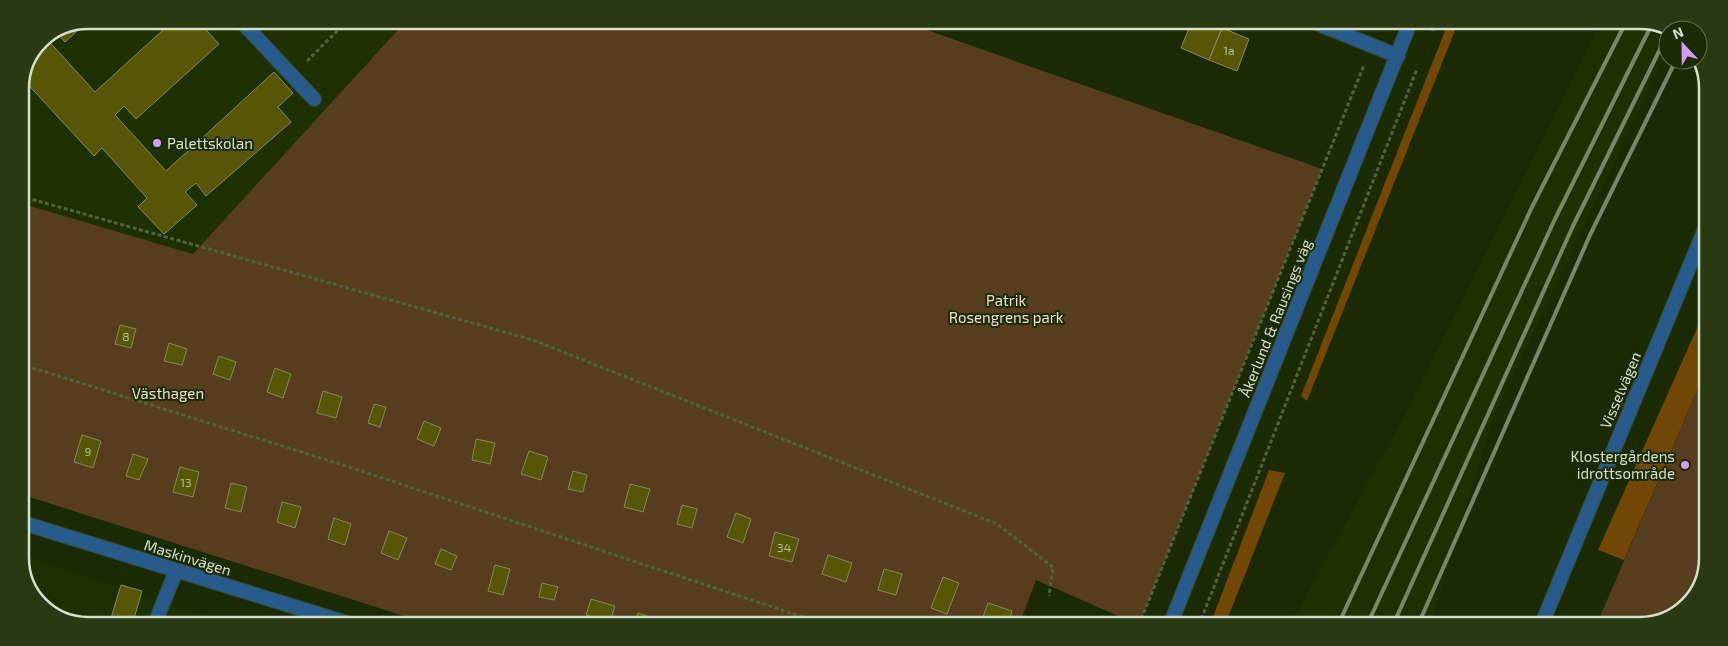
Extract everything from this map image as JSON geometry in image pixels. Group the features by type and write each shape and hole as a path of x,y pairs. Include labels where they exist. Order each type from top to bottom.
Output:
{"street":[{"path":"248,29 314,99"},
{"path":"1331,29 1398,56"},
{"name":"Åkerlund & Rausings väg","path":"1173,617 1408,29"},
{"name":"Visselvägen","path":"1545,617 1699,243"},
{"name":"Maskinvägen","path":"29,525 327,617"},
{"path":"157,617 176,571"}],"path":[{"path":"292,77 339,29"},
{"path":"1142,617 1372,46"},
{"path":"1202,617 1418,66"},
{"path":"29,199 533,340 997,524 1053,566 1049,596"},
{"path":"29,367 306,453 803,617"}],"shaded area":[{"name":"Palettskolan","path":"88,29 399,29 193,254 29,206 30,76 33,65 46,46 65,33"},
{"path":"1446,29 1456,29 1307,401 1301,396"},
{"path":"1598,29 1648,29 1658,32 1658,70 1494,416 1433,617 1294,617 1408,409"},
{"path":"1699,324 1699,386 1624,560 1598,550"},
{"path":"1269,470 1285,473 1228,617 1213,617"},
{"path":"29,558 207,617 80,617 69,614 49,603 41,594 33,581"}],"green space":[{"name":"Patrik Rosengrens park","path":"399,29 924,29 1322,169 1142,617 1121,617 1036,580 1022,617 407,617 29,497 29,206 193,254"},
{"name":"Klostergårdens idrottsområde","path":"1699,386 1699,566 1693,584 1685,597 1676,605 1659,614 1648,617 1600,617"}],"building":[{"path":"164,29 207,29 219,44 136,119 124,106 115,115 166,171 274,72 293,93 278,107 291,122 206,196 196,183 185,192 197,205 164,234 138,207 147,198 102,148 94,156 29,86 33,65 50,43 95,92"},
{"path":"1189,29 1222,29 1209,60 1181,48"},
{"path":"1222,29 1249,39 1237,71 1209,60"},
{"path":"78,30 65,42 60,36"},
{"path":"120,325 136,329 131,348 115,344"},
{"path":"169,343 187,349 182,365 164,361"},
{"path":"219,356 236,362 230,380 213,374"},
{"path":"275,368 291,374 283,398 267,392"},
{"path":"323,391 342,397 336,418 317,413"},
{"path":"374,404 386,407 380,427 368,423"},
{"path":"424,421 441,428 434,446 417,439"},
{"path":"82,435 101,441 93,468 74,462"},
{"path":"476,439 495,443 490,464 472,460"},
{"path":"529,451 548,457 541,480 521,474"},
{"path":"133,454 148,459 139,480 126,476"},
{"path":"180,467 199,472 193,497 173,492"},
{"path":"573,471 587,475 583,492 568,489"},
{"path":"231,483 247,487 241,512 225,508"},
{"path":"630,484 650,489 643,512 624,507"},
{"path":"282,502 301,507 295,528 277,522"},
{"path":"682,505 697,509 692,528 677,524"},
{"path":"736,513 751,519 743,543 727,537"},
{"path":"334,518 351,524 345,545 328,539"},
{"path":"389,531 407,538 398,560 381,553"},
{"path":"775,532 799,539 792,562 769,556"},
{"path":"441,549 457,556 451,570 435,564"},
{"path":"828,555 852,563 846,582 822,574"},
{"path":"495,565 510,569 503,595 488,591"},
{"path":"884,569 902,574 896,595 878,590"},
{"path":"943,577 959,583 947,614 931,608"},
{"path":"542,583 558,587 554,600 539,597"},
{"path":"121,585 142,591 134,617 111,617"},
{"path":"591,599 615,606 612,617 586,615"},
{"path":"988,603 1012,611 1010,617 983,617"},
{"path":"638,613 649,617 637,617"}],"railway":[{"path":"1342,617 1532,207 1622,29"},
{"path":"1371,617 1555,219 1649,29"},
{"path":"1397,617 1573,226 1658,53"},
{"path":"1422,617 1590,235 1671,70"}],"place":[{"name":"Palettskolan","path":"157,143"},
{"name":"Klostergårdens idrottsområde","path":"1685,465"}],"park label":[{"name":"Västhagen","path":"168,393"}]}
